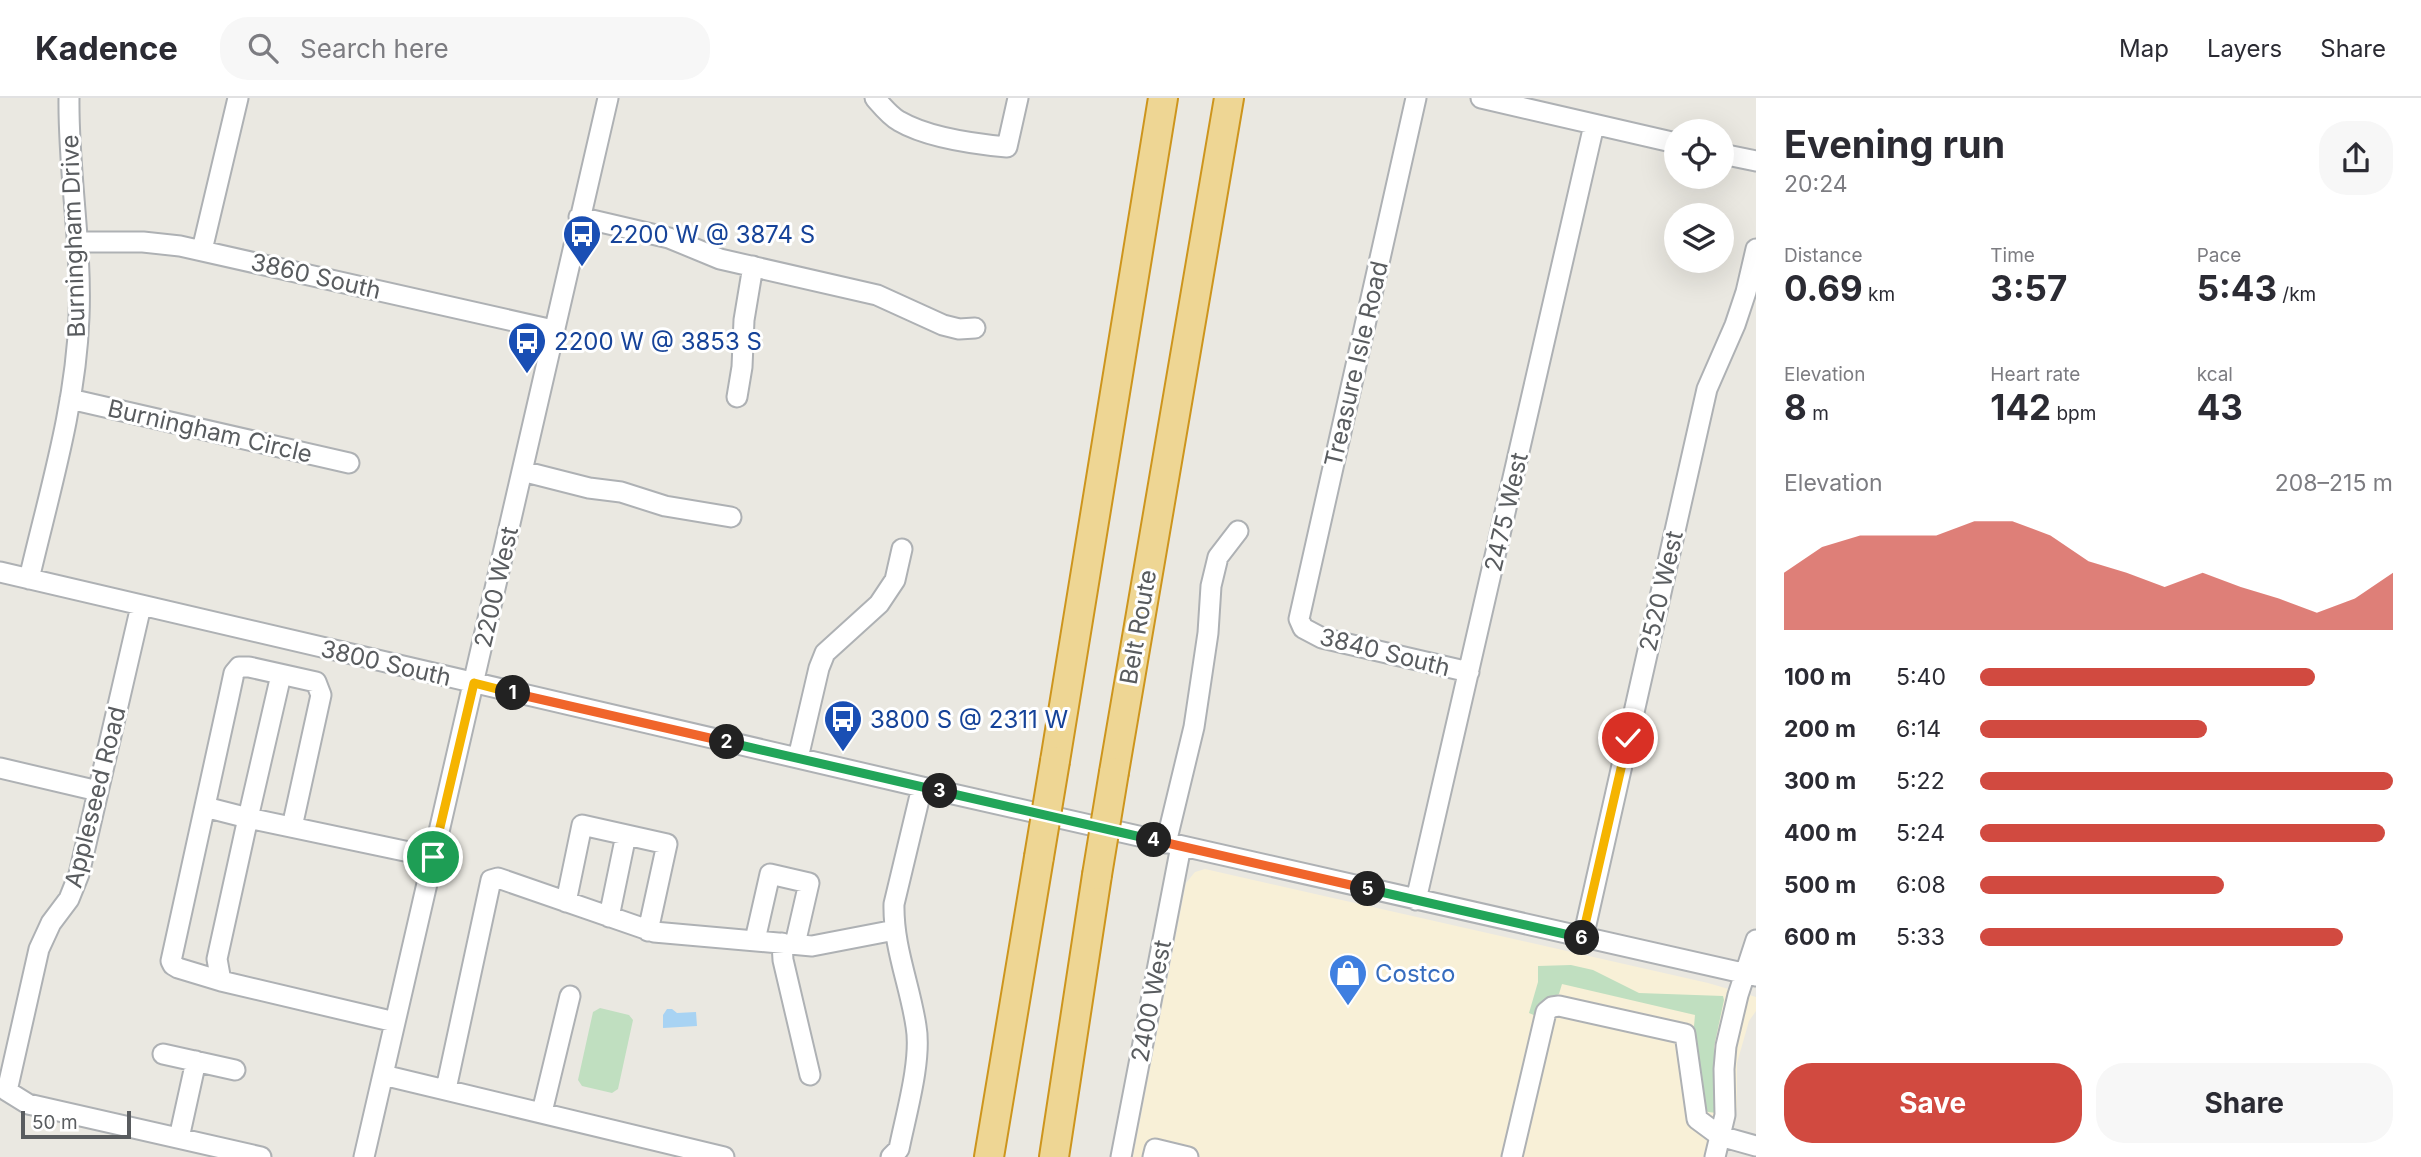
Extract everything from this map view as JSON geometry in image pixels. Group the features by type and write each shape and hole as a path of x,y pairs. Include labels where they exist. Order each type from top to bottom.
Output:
{"highway":[{"path":"989,1157 1163,98"},
{"name":"Belt Route","path":"1054,1157 1114,772 1229,98"}],"street":[{"name":"Burningham Drive","path":"29,579 71,399 79,315 69,98"},
{"path":"202,250 238,98"},
{"name":"2200 West","path":"363,1157 608,98"},
{"path":"875,98 897,120 917,130 978,145 1007,148 1018,98"},
{"name":"Treasure Isle Road","path":"1303,628 1299,619 1300,609 1416,98"},
{"path":"1480,98 1664,140"},
{"name":"2475 West","path":"1416,900 1594,125"},
{"path":"1734,156 1756,161"},
{"path":"579,217 669,238 720,258 861,290 943,325 960,329 975,328"},
{"name":"3860 South","path":"77,242 143,242 202,250 553,331"},
{"name":"2520 West","path":"1583,938 1707,389 1735,325 1756,249"},
{"path":"737,397 742,367 744,320 753,266"},
{"name":"Burningham Circle","path":"71,399 349,463"},
{"path":"522,471 589,488 621,492 665,506 732,517"},
{"name":"2400 West","path":"1121,1157 1194,727 1208,633 1211,586 1218,557 1238,531"},
{"path":"798,758 825,653 879,604 895,580 902,549"},
{"name":"3800 South","path":"0,572 922,787 1751,975"},
{"name":"Appleseed Road","path":"141,606 79,874 69,899 51,923 39,949 7,1091 28,1104 261,1157"},
{"name":"3840 South","path":"1303,628 1322,638 1469,672"},
{"path":"292,827 321,695 316,682 249,667 237,668 171,961 173,965 220,981 395,1022"},
{"path":"220,981 217,960 281,674"},
{"path":"0,768 98,791"},
{"path":"891,1157 900,1149 917,1052 917,1027 895,930 894,904 922,787"},
{"path":"205,807 433,857"},
{"path":"566,902 582,825 667,844 648,931"},
{"path":"609,917 626,835"},
{"path":"755,940 770,874 809,883 783,960 810,1075"},
{"path":"446,1089 491,880 498,878 648,931 667,934 812,946 895,930"},
{"path":"1716,1157 1724,1115 1726,1046 1751,975 1756,940"},
{"path":"542,1112 570,996"},
{"path":"1513,1157 1546,1012 1559,1006 1685,1034 1697,1119 1720,1136 1756,1146"},
{"path":"163,1054 235,1070"},
{"path":"179,1138 196,1061"},
{"path":"383,1075 724,1157"},
{"path":"1153,1157 1155,1149 1188,1157"}],"shaded area":[{"path":"1205,869 1708,983 1756,997 1756,1011 1749,1021 1737,1063 1737,1107 1725,1157 1133,1157 1186,883 1195,872"}],"green space":[{"path":"1571,965 1593,970 1639,993 1723,996 1714,1047 1717,1113 1708,1112 1706,1109 1693,1037 1695,1015 1562,984 1559,994 1545,999 1536,1016 1529,1013 1538,982 1538,966"},
{"path":"600,1008 629,1015 633,1020 618,1089 612,1093 582,1086 578,1080 593,1012"}],"water":[{"path":"667,1009 677,1013 696,1012 697,1026 663,1028 663,1015"}],"place":[{"name":"2200 W @ 3874 S","path":"582,268"},
{"name":"2200 W @ 3853 S","path":"527,375"},
{"name":"3800 S @ 2311 W","path":"843,753"},
{"name":"Costco","path":"1348,1007"}],"route":[{"path":"433,857 474,683 1583,938 1628,738"}]}
